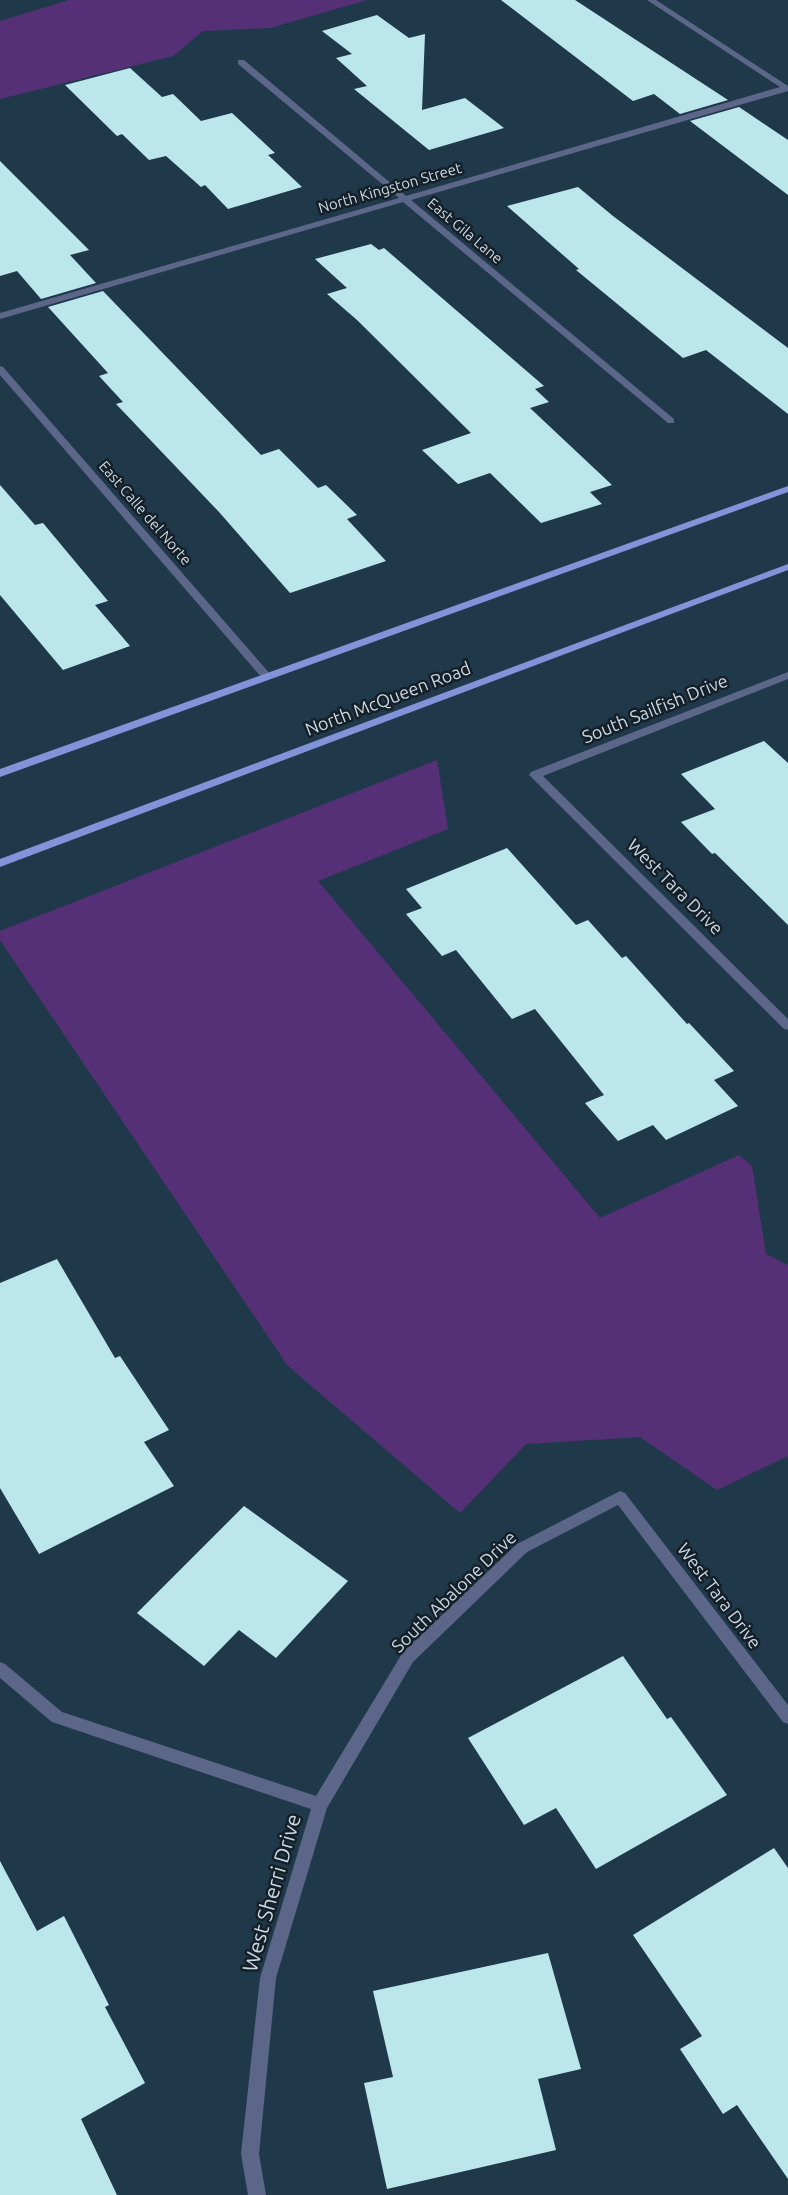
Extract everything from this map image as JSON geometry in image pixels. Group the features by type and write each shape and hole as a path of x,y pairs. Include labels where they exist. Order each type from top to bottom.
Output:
{"main road":[{"path":"0,773 788,489"},
{"name":"North McQueen Road","path":"0,863 788,567"}],"street":[{"path":"651,0 788,88"},
{"name":"East Gila Lane","path":"241,62 671,421"},
{"name":"North Kingston Street","path":"0,316 788,88"},
{"name":"East Calle del Norte","path":"0,369 267,677"},
{"name":"South Sailfish Drive","path":"535,775 788,675"},
{"name":"West Tara Drive","path":"535,775 788,1026"},
{"name":"West Tara Drive","path":"620,1497 788,1717"},
{"name":"South Abalone Drive","path":"320,1805 408,1657 522,1548 620,1497"},
{"name":"West Sherri Drive","path":"0,1669 57,1717 320,1805 268,1978 250,2154 258,2195"}],"shaded area":[{"path":"69,0 367,0 270,28 203,31 173,56 0,99 0,21"},
{"path":"437,760 448,829 318,881 600,1218 739,1155 752,1166 766,1254 788,1265 788,1456 717,1490 640,1437 526,1444 460,1513 288,1366 0,940 0,931"}],"building":[{"path":"501,0 575,0 728,100 680,114 654,94 633,101"},
{"path":"377,15 409,38 425,34 422,110 465,98 504,128 429,150 354,89 367,86 336,58 352,54 322,31"},
{"path":"130,68 162,97 173,94 201,121 232,113 275,153 268,155 302,187 228,209 205,185 201,187 166,156 149,160 122,134 117,136 65,85"},
{"path":"739,107 788,140 788,195 690,121"},
{"path":"0,161 89,250 70,255 96,283 41,299 17,271 0,276"},
{"path":"578,187 613,216 788,348 788,414 706,350 683,358 576,270 579,269 507,206"},
{"path":"371,244 379,250 384,248 544,386 535,389 549,402 530,408 612,485 590,492 602,504 541,523 490,473 458,484 422,450 471,433 357,320 327,294 347,288 315,259"},
{"path":"103,291 261,455 279,449 318,488 326,485 357,515 347,519 386,561 290,593 219,512 116,404 123,402 99,376 108,373 48,307"},
{"path":"0,485 35,525 43,523 108,601 95,605 130,646 63,670 0,595"},
{"path":"764,741 788,763 788,925 715,853 712,854 681,822 715,809 681,774"},
{"path":"507,848 576,925 588,920 622,958 626,956 687,1024 689,1023 734,1071 714,1080 738,1106 666,1140 653,1125 618,1141 585,1103 604,1095 535,1009 512,1019 456,950 442,956 406,914 422,908 406,889"},
{"path":"57,1259 115,1358 120,1356 169,1430 144,1442 174,1486 39,1554 0,1488 0,1283"},
{"path":"244,1506 348,1581 276,1658 239,1630 204,1666 137,1613"},
{"path":"623,1656 667,1719 671,1717 727,1795 596,1869 556,1808 524,1825 468,1738"},
{"path":"774,1848 788,1868 788,2179 737,2105 723,2114 680,2049 702,2036 633,1935"},
{"path":"0,1861 37,1931 64,1916 109,2005 105,2007 145,2083 81,2119 117,2195 0,2195"},
{"path":"548,1953 581,2069 538,2079 556,2150 387,2189 364,2083 393,2077 373,1991"}]}
